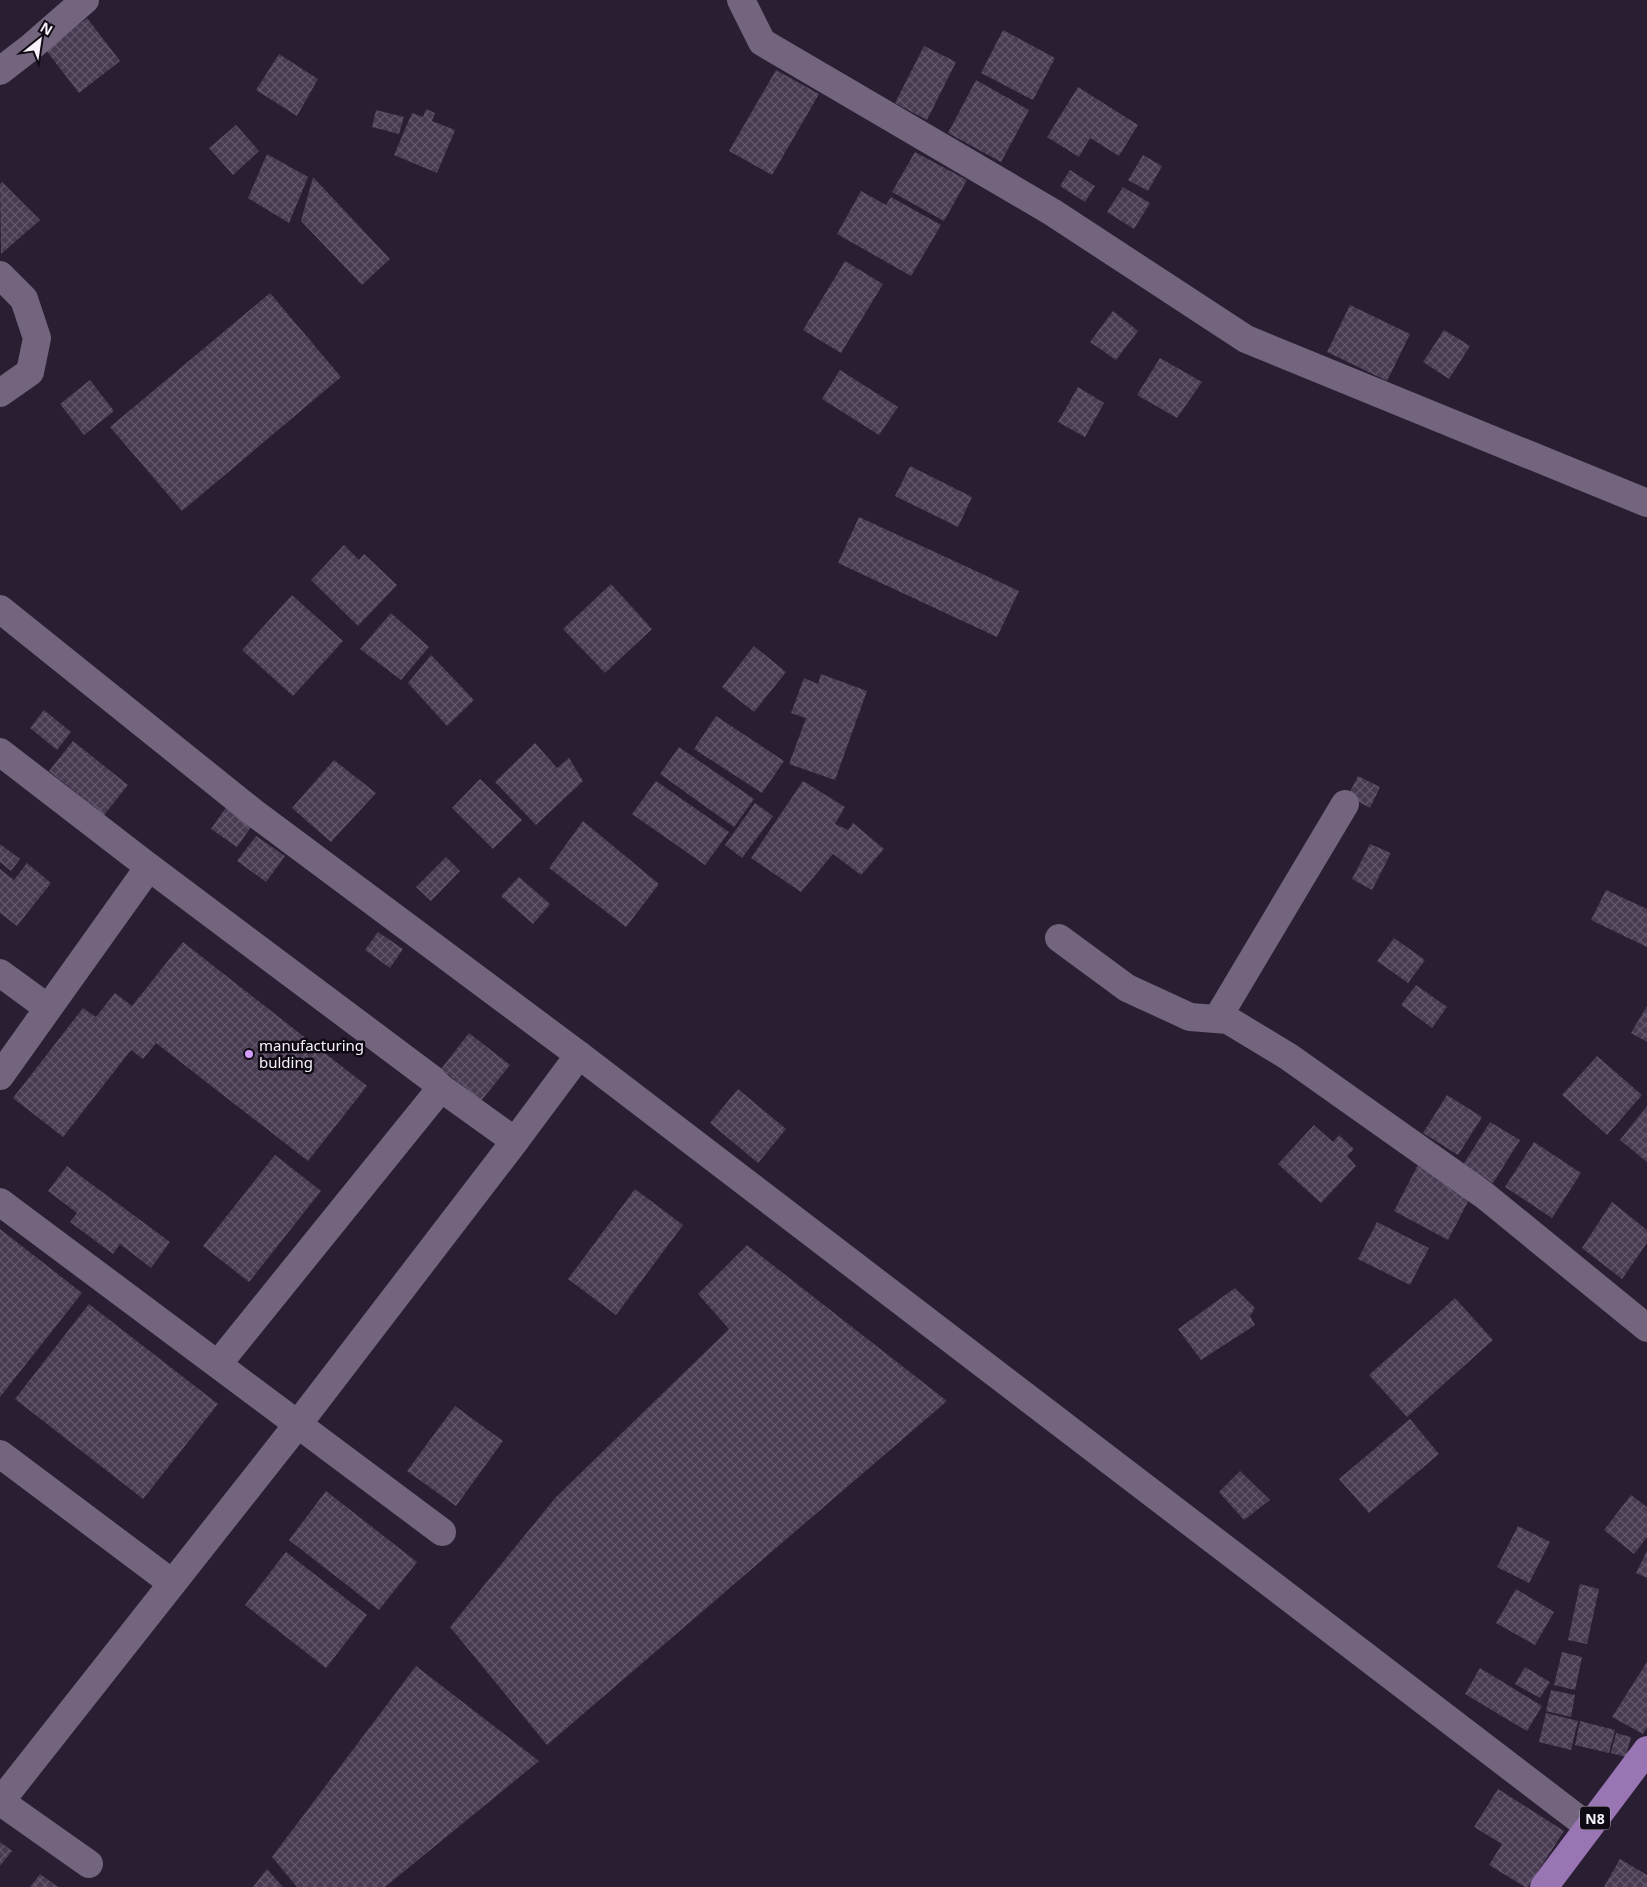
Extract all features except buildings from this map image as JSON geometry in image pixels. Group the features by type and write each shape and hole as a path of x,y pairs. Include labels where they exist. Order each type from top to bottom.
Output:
{"highway":[{"name":"N8","path":"1544,1887 1647,1750"}],"street":[{"path":"0,71 85,0"},
{"path":"741,0 762,42 1052,212 1246,339 1647,503"},
{"path":"0,275 24,299 37,338 30,372 0,393"},
{"path":"0,609 253,812 579,1055 1589,1827"},
{"path":"0,752 149,867 432,1078 441,1088 515,1141"},
{"path":"1217,1019 1345,804"},
{"path":"0,1076 149,867"},
{"path":"1058,938 1127,988 1190,1017 1228,1020 1288,1057 1484,1195 1647,1328"},
{"path":"0,972 48,1008"},
{"path":"89,1864 0,1802 298,1424 579,1055"},
{"path":"218,1364 441,1088"},
{"path":"0,1202 442,1532"},
{"path":"0,1454 172,1583"}],"place":[{"name":"manufacturing bulding","path":"249,1054"}]}
